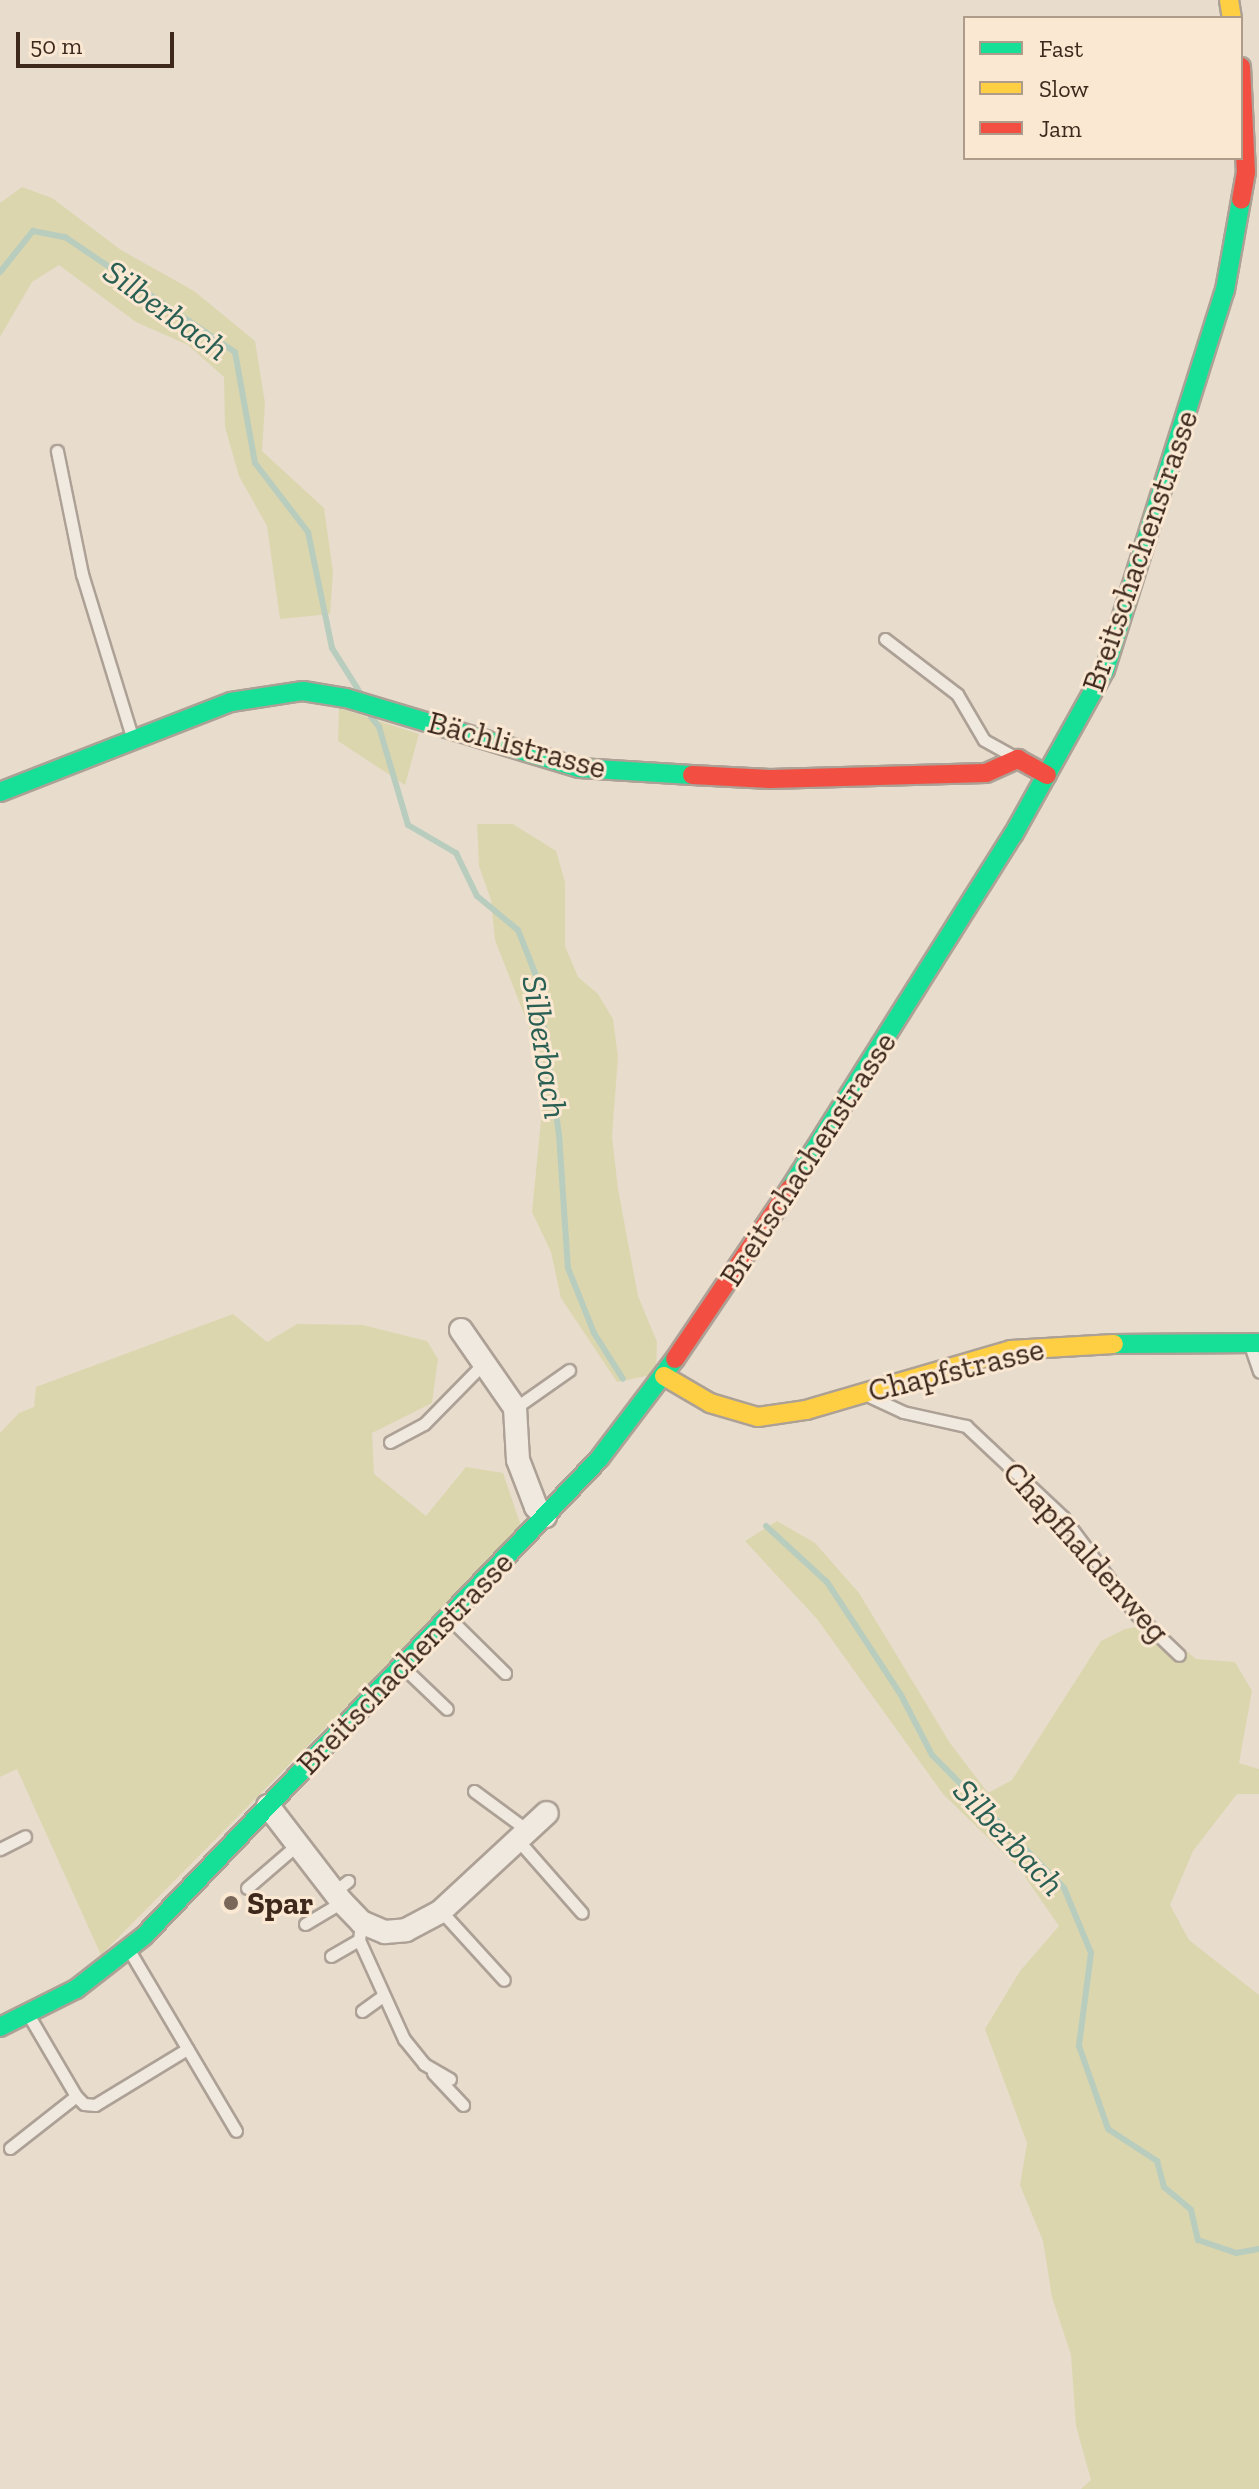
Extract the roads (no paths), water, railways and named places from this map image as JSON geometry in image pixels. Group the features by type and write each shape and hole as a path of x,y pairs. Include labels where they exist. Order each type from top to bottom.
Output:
{"street":[{"name":"Breitschachenstrasse","path":"0,2027 29,2015 129,1950 599,1459 664,1376 822,1140 1047,775 1105,670 1225,290 1246,172 1252,92 1243,72"},
{"name":"Bächlistrasse","path":"0,792 255,695 303,691 346,698 579,768 770,779 986,773 1018,759"},
{"path":"1018,759 1047,775"},
{"path":"461,1330 515,1408 518,1460 536,1507 545,1516"},
{"name":"Chapfstrasse","path":"664,1376 710,1403 757,1417 806,1410 1024,1348 1254,1344"},
{"path":"268,1806 341,1892 360,1931 385,1932 406,1930 441,1911 545,1808"}],"lane":[{"path":"57,451 82,574 134,742"},
{"path":"885,639 957,694 984,740 1018,759"},
{"path":"1254,1344 1259,1371"},
{"path":"390,1442 424,1424 485,1362"},
{"path":"515,1408 569,1370"},
{"name":"Chapfhaldenweg","path":"869,1391 873,1402 966,1426 1063,1517 1134,1612 1179,1655"},
{"path":"448,1617 505,1673"},
{"path":"402,1665 447,1709"},
{"path":"474,1791 522,1834 582,1913"},
{"path":"0,1849 25,1836"},
{"path":"247,1888 298,1843"},
{"path":"305,1924 341,1892"},
{"path":"441,1911 504,1980"},
{"path":"331,1956 360,1931 383,1996 404,2039 463,2105"},
{"path":"129,1950 236,2131"},
{"path":"362,2011 383,1996"},
{"path":"29,2015 76,2096 84,2104 95,2105 187,2049"},
{"path":"424,2064 450,2079"},
{"path":"10,2148 76,2096"}],"waterway":[{"name":"Silberbach","path":"0,272 33,231 65,237 235,352 255,463 308,532 332,648 359,691"},
{"name":"Silberbach","path":"371,717 379,727 408,825 456,853 477,896 518,930 537,978 559,1134 568,1268 594,1333 623,1379"},
{"name":"Silberbach","path":"766,1526 827,1582 901,1695 932,1755 1064,1888 1091,1953 1079,2046 1108,2129 1157,2161 1164,2187 1191,2210 1198,2240 1236,2253 1259,2249"}],"place":[{"name":"Spar","path":"231,1903"}]}
